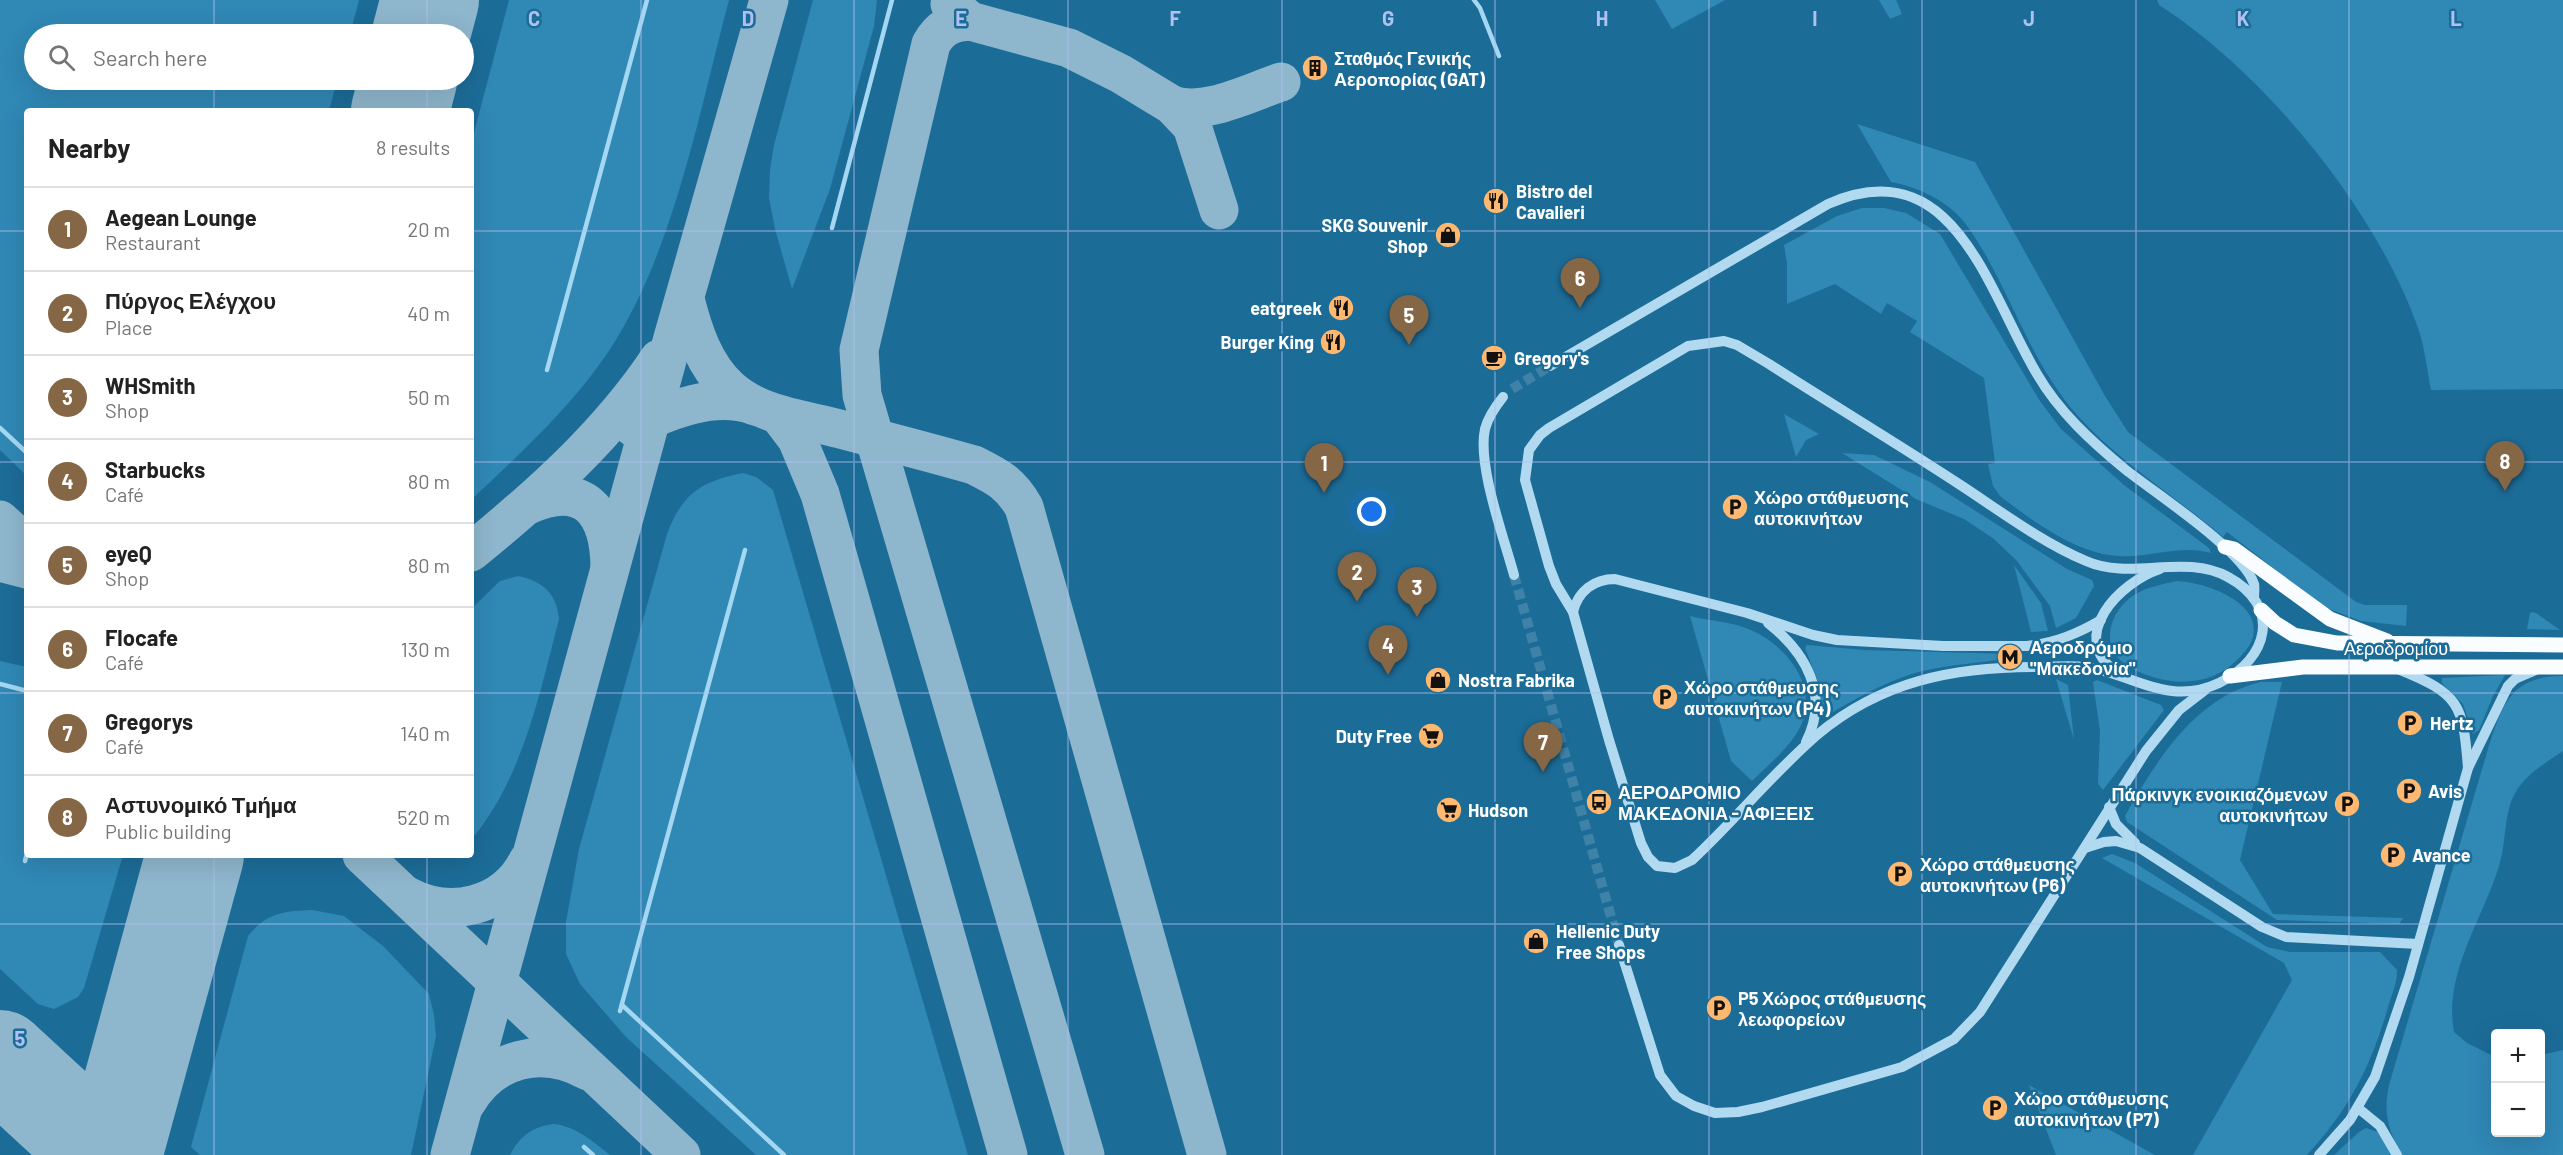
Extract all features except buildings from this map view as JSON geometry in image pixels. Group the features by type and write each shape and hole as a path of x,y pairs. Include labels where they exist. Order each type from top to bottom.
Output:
{"main road":[{"path":"2225,547 2234,549 2330,619 2392,644"},
{"name":"Αεροδρομίου","path":"2257,603 2284,630 2303,638 2337,643 2563,645"},
{"name":"Αεροδρομίου","path":"2230,676 2288,667 2563,667"}],"street":[{"path":"1550,366 1815,210 1854,194 1893,192 1909,196 1936,210 1958,232 1994,293 2036,374 2076,425 2128,471 2225,547 2251,579 2264,628 2259,645 2246,663 2190,701 2166,725 2109,807 1980,1012 1954,1039 1902,1067 1824,1090 1726,1114 1705,1111 1676,1096 1666,1086 1653,1061 1619,945"},
{"path":"2209,687 2185,692 2160,690 2100,669 2070,667 1987,667 1935,676 1877,696 1831,725 1803,748 1692,860 1675,868 1657,866 1648,857 1641,843 1609,741 1573,612 1553,575 1529,497 1525,470 1529,450 1540,435 1549,428 1655,363 1688,346 1724,341 1737,345 2073,555 2102,565 2194,566 2215,571 2237,582 2257,603"},
{"path":"1507,393 1488,420 1484,446 1485,465 1514,575"},
{"path":"2120,675 2106,664 2098,646 2097,631 2101,620 2113,599 2127,586 2154,571 2172,567"},
{"path":"1573,612 1576,600 1589,587 1602,579 1615,579 1761,617 1813,635 1837,640 1943,646 2041,644 2076,634 2101,620"},
{"path":"1761,617 1796,648 1811,674 1816,703 1815,719 1803,748"},
{"path":"2319,1155 2358,1108 2383,1056 2418,944 2468,768 2508,686 2515,679 2542,667"},
{"path":"2396,668 2435,684 2458,707 2465,728 2468,768"},
{"path":"2109,807 2116,824 2140,848 2275,934 2286,937 2418,944"},
{"path":"2085,848 2116,841 2140,848"},
{"path":"2358,1108 2380,1126 2397,1155"}],"shaded area":[{"path":"0,0 359,0 353,24 24,24 24,90 334,90 330,108 24,108 24,473 0,450"},
{"path":"509,0 729,0 693,141 664,237 624,326 599,365 570,401 538,436 474,497 474,133"},
{"path":"813,0 877,0 874,26 830,189 792,289 769,198 770,170 774,145"},
{"path":"1655,0 1725,0 1672,29"},
{"path":"1879,0 1896,0 1902,14 1890,19"},
{"path":"2157,0 2563,0 2563,389 2431,390 2418,328 2399,283 2375,237 2346,191 2312,147 2238,67 2199,34 2159,5"},
{"path":"1857,124 1975,162 2105,396 2128,432 2356,602 2365,605 2407,605 2406,626 2361,621 2324,607 2227,532 2223,537 2093,432 2059,393 2044,369 1994,270 1965,223 1950,208 1932,196 1912,187 1891,182"},
{"path":"1862,208 1884,208 1906,213 1940,234 2040,401 2061,429 2124,485 2209,548 2211,553 2188,550 2119,556 2087,549 2056,535 2000,496 1993,486 1988,464 1995,463 1984,378 1910,332 1917,321 1887,303 1881,314 1835,284 1787,304 1787,263 1784,245 1837,216"},
{"path":"1784,414 1819,434 1806,440 1796,457"},
{"path":"1842,453 1874,455 1930,482 2067,569 2092,580 2094,586 2076,618 2056,628 2050,606 2017,561 1994,539 1964,519 1916,499"},
{"path":"743,473 756,477 773,490 968,1155 756,1155 626,1037 580,984 566,954 566,922 579,849 667,534 679,509 695,492 716,480"},
{"path":"2014,565 2041,603 2048,631 2031,632"},
{"path":"518,576 535,581 552,596 559,619 537,704 518,760 492,812 474,835 474,606 500,581"},
{"path":"2177,581 2215,590 2240,604 2249,613 2253,624 2251,643 2227,669 2214,676 2185,682 2156,678 2128,666 2113,650 2110,630 2113,620 2125,602 2144,590"},
{"path":"2532,612 2536,613 2560,630 2527,629"},
{"path":"1690,616 1753,631 1777,646 1796,668 1802,681 1806,695 1806,709 1798,731 1780,754 1752,781 1731,761"},
{"path":"1807,645 1864,650 2011,654 2011,658 1918,672 1877,688 1826,716 1821,714 1817,679 1805,648"},
{"path":"0,661 24,666 24,858 122,858 84,988 78,997 54,1009 38,1004 0,969"},
{"path":"2505,675 2493,696 2479,730 2473,734 2463,704 2442,683 2442,678"},
{"path":"2563,676 2563,751 2527,778 2517,790 2509,807 2499,866 2459,968 2452,1010 2454,1032 2467,1043 2491,1055 2491,1137 2545,1137 2545,1054 2563,1050 2563,1155 2402,1155 2388,1121 2389,1085 2490,742 2500,714 2513,693 2533,680"},
{"path":"2056,679 2068,685 2074,740"},
{"path":"2097,680 2161,705 2164,710 2103,790 2098,784 2100,731 2093,682"},
{"path":"2261,682 2282,682 2240,860 2273,914 2403,918 2399,924 2277,920 2127,822 2125,816 2150,774 2164,753 2197,716 2237,690"},
{"path":"2112,854 2135,863 2267,947 2290,952 2380,952 2397,970 2387,1011 2365,1070 2346,1105 2307,1155 2193,1155 2292,980 2284,963 2102,858"},
{"path":"312,910 344,916 383,946 429,994 436,1036 411,1155 200,1155 191,1147 248,936 262,922 276,915"},
{"path":"2029,1085 2155,1155 2056,1155"},
{"path":"553,1124 576,1131 610,1155 510,1155 527,1134 539,1127"},
{"path":"2366,1128 2378,1132 2392,1155 2334,1155 2359,1132"}],"waterway":[{"path":"547,370 647,0"},
{"path":"832,228 892,0"},
{"path":"1474,0 1480,8 1499,56"},
{"path":"0,428 24,450"},
{"path":"620,1011 745,550"},
{"path":"0,684 24,690"},
{"path":"622,1005 784,1155"},
{"path":"584,1147 593,1155"}],"taxiway":[{"path":"450,1155 673,338 769,0"},
{"path":"950,4 970,21 1069,48 1121,74 1172,105 1192,126 1219,210"},
{"path":"970,21 947,27 931,44 859,350 862,395 1085,1155"},
{"path":"1172,105 1199,108 1227,102 1281,82"},
{"path":"685,299 696,335 713,369 729,388 754,405 782,415 974,465 1003,482 1014,492 1024,507 1207,1155"},
{"path":"474,549 548,486 596,438 659,359"},
{"path":"633,427 693,404 724,401 755,406"},
{"path":"778,414 797,439 820,494 1008,1155"},
{"path":"528,505 548,498 564,496 578,499 590,506 605,530 610,567"},
{"path":"0,520 24,542"},
{"path":"0,562 24,568"},
{"path":"184,896 215,858"},
{"path":"365,858 681,1155"},
{"path":"407,896 441,907 475,904 505,889 518,877 528,861"},
{"path":"466,1103 490,1075 520,1060 553,1059 571,1063 588,1071"}],"runway":[{"path":"424,24 430,0"},
{"path":"401,108 405,90"},
{"path":"113,1155 194,858"},
{"path":"0,1059 104,1155"}],"tunnel":[{"path":"1512,389 1550,366"},
{"path":"1514,575 1619,945"}],"place":[{"name":"Σταθμός Γενικής Αεροπορίας (GAT)","path":"1315,68"},
{"name":"Bistro del Cavalieri","path":"1496,201"},
{"name":"SKG Souvenir Shop","path":"1448,235"},
{"name":"eatgreek","path":"1341,308"},
{"name":"Flocafe","path":"1580,308"},
{"name":"Burger King","path":"1333,342"},
{"name":"eyeQ","path":"1409,345"},
{"name":"Gregory's","path":"1494,358"},
{"name":"Αστυνομικό Τμήμα","path":"2505,491"},
{"name":"Aegean Lounge","path":"1324,493"},
{"name":"Χώρο στάθμευσης αυτοκινήτων","path":"1735,507"},
{"name":"Πύργος Ελέγχου","path":"1357,602"},
{"name":"WHSmith","path":"1417,617"},
{"name":"Αεροδρόμιο \"Μακεδονία\"","path":"2010,657"},
{"name":"Starbucks","path":"1388,675"},
{"name":"Nostra Fabrika","path":"1438,680"},
{"name":"Χώρο στάθμευσης αυτοκινήτων (P4)","path":"1665,697"},
{"name":"Hertz","path":"2410,723"},
{"name":"Duty Free","path":"1431,736"},
{"name":"Gregorys","path":"1543,772"},
{"name":"Avis","path":"2409,791"},
{"name":"ΑΕΡΟΔΡΟΜΙΟ ΜΑΚΕΔΟΝΙΑ - ΑΦΙΞΕΙΣ","path":"1599,802"},
{"name":"Πάρκινγκ ενοικιαζόμενων αυτοκινήτων","path":"2347,804"},
{"name":"Hudson","path":"1449,810"},
{"name":"Avance","path":"2393,855"},
{"name":"Χώρο στάθμευσης αυτοκινήτων (P6)","path":"1900,874"},
{"name":"Hellenic Duty Free Shops","path":"1536,941"},
{"name":"P5 Χώρος στάθμευσης λεωφορείων","path":"1719,1008"},
{"name":"Χώρο στάθμευσης αυτοκινήτων (P7)","path":"1995,1108"}]}
